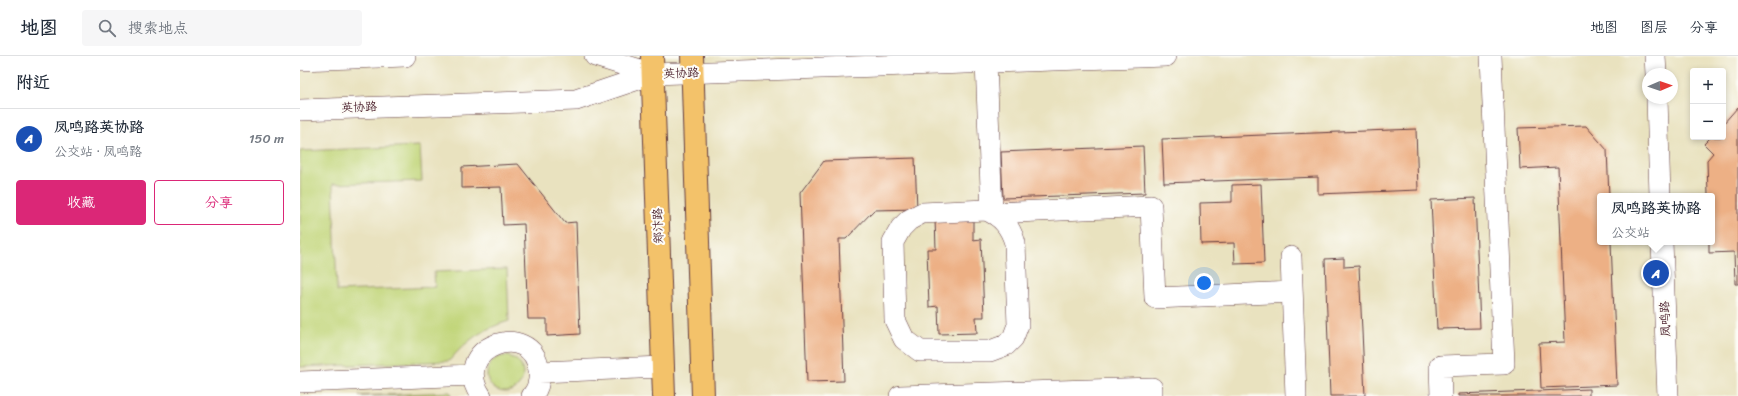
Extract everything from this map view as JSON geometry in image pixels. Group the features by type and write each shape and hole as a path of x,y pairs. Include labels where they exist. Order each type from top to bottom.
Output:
{"main road":[{"path":"692,64 703,396"},
{"name":"郑汴路","path":"653,65 664,396"}],"street":[{"path":"300,60 405,56"},
{"name":"英协路","path":"595,56 653,65 986,62 1166,56"},
{"path":"1442,396 1440,366 1504,364 1492,56"},
{"path":"1655,56 1656,68"},
{"path":"986,62 992,213"},
{"name":"英协路","path":"300,110 576,100 653,65"},
{"path":"1657,104 1660,193"},
{"path":"992,213 1005,222 1011,231 1015,243 1018,325 1013,338 1006,345 990,351 920,351 904,339 895,320 893,242 901,228 909,220 922,213 986,210 992,213 1151,206 1155,298 1292,292"},
{"name":"凤鸣路","path":"1662,245 1668,396"},
{"path":"1291,258 1296,396"},
{"path":"481,396 475,386 473,375 475,364 480,354 489,347 499,343 510,342 520,344 534,357 539,372 538,385 532,396"},
{"path":"539,372 663,367"},
{"path":"300,382 329,388 473,375"},
{"path":"900,396 1152,388 1152,396"}],"green space":[{"path":"420,146 422,181 333,184 337,291 435,287 434,272 507,269 509,321 499,324 476,336 462,347 449,361 300,367 300,151"},
{"path":"509,356 518,361 522,367 522,381 518,387 509,392 501,392 492,387 488,381 487,370 492,361 498,357"},
{"path":"450,392 451,396 359,396"}],"building":[{"path":"1738,107 1738,284 1735,284 1734,252 1709,253 1709,245 1715,245 1715,193 1708,193 1707,160 1713,153 1704,144 1708,140 1726,140 1726,121"},
{"path":"1586,126 1607,150 1609,193 1597,193 1597,245 1611,245 1617,385 1541,388 1539,343 1565,342 1558,167 1520,169 1518,128"},
{"path":"1416,129 1418,190 1318,194 1318,177 1164,183 1162,139"},
{"path":"1143,146 1145,193 1003,198 1001,152"},
{"path":"915,158 917,209 874,210 846,239 839,239 844,381 807,382 800,193 824,161"},
{"path":"518,164 565,223 576,222 580,334 547,336 547,319 528,319 524,224 503,225 501,187 462,188 462,167"},
{"path":"1261,184 1264,263 1235,264 1234,243 1201,244 1200,203 1232,202 1232,185"},
{"path":"1475,198 1480,328 1437,329 1431,200"},
{"path":"973,218 973,240 981,239 984,317 976,317 977,333 939,334 938,306 929,307 927,249 936,249 935,219"},
{"path":"1344,258 1344,267 1359,266 1365,396 1330,396 1325,259"},
{"path":"1589,389 1589,396 1458,396 1458,394"}],"place":[{"name":"凤鸣路英协路","path":"1656,273"}]}
